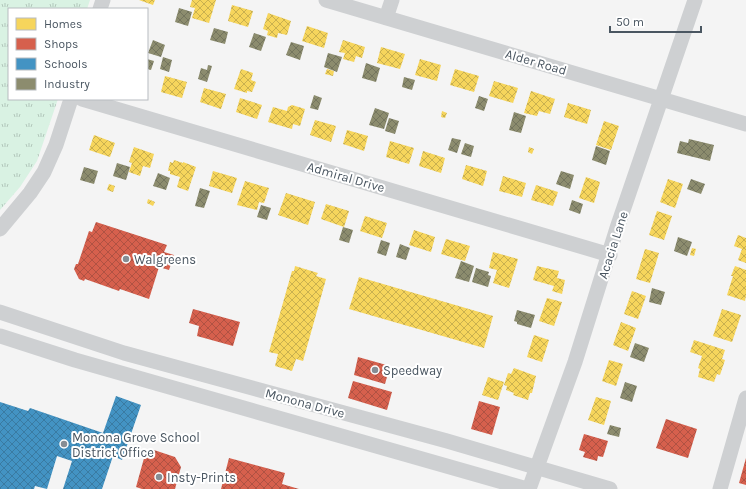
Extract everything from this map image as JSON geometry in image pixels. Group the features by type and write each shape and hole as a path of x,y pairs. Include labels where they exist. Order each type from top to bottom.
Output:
{"street":[{"name":"Alder Road","path":"326,0 746,124"},
{"path":"386,18 392,0"},
{"name":"Acacia Lane","path":"528,489 538,467 575,362 618,228 695,0"},
{"path":"0,229 30,193 44,172 56,145 71,100"},
{"name":"Admiral Drive","path":"85,100 610,254"},
{"name":"Monona Drive","path":"0,312 124,353 447,441 610,489"},
{"name":"Monona Drive","path":"0,336 75,360 528,489"},
{"path":"720,489 746,398"}],"green space":[{"path":"0,0 90,0 87,8 8,8 8,100 58,100 37,161 20,187 0,210"}],"building: Homes":[{"path":"139,0 155,0 153,5"},
{"path":"192,0 216,0 209,23 192,18 195,8 190,7"},
{"path":"232,5 253,11 248,27 228,21"},
{"path":"268,13 291,21 287,35 278,33 277,38 267,35 268,31 263,29"},
{"path":"307,26 328,33 324,48 302,41"},
{"path":"343,40 365,47 362,58 356,56 354,62 343,59 345,53 339,52"},
{"path":"381,47 405,54 400,69 377,63"},
{"path":"420,59 441,65 437,81 415,75"},
{"path":"241,69 253,73 251,80 256,82 252,92 247,91 247,93 234,89"},
{"path":"327,69 334,71 333,76 325,74"},
{"path":"455,69 479,76 474,92 450,85"},
{"path":"165,76 187,82 182,98 161,92"},
{"path":"494,81 518,88 513,103 489,96"},
{"path":"204,88 226,94 221,109 200,102"},
{"path":"531,91 555,99 550,114 539,111 537,116 524,113"},
{"path":"240,98 262,105 257,119 236,112"},
{"path":"568,103 591,110 587,124 564,117"},
{"path":"292,105 305,109 300,126 293,124 292,129 268,122 273,107 287,111 288,107"},
{"path":"442,111 447,113 445,118 441,117"},
{"path":"315,120 336,126 331,142 310,135"},
{"path":"604,121 619,126 611,150 596,145"},
{"path":"347,130 368,136 364,151 343,144"},
{"path":"94,135 115,143 110,157 89,150"},
{"path":"390,141 414,148 409,164 386,157"},
{"path":"134,147 154,154 150,168 143,166 140,176 129,172 132,163 129,162"},
{"path":"529,147 534,149 532,154 528,152"},
{"path":"423,151 445,158 441,173 419,166"},
{"path":"174,160 196,167 188,191 177,187 180,177 170,174 170,171 168,171 170,162 173,163"},
{"path":"466,165 487,171 483,186 462,179"},
{"path":"213,171 237,178 232,193 209,186"},
{"path":"503,176 526,183 522,197 499,191"},
{"path":"586,177 600,182 594,203 579,198"},
{"path":"668,179 683,184 675,208 660,202"},
{"path":"245,181 269,188 264,203 259,202 257,210 237,205"},
{"path":"109,184 115,186 113,192 107,190"},
{"path":"536,185 558,192 553,206 531,200"},
{"path":"286,193 315,202 308,225 278,215"},
{"path":"148,199 155,202 153,206 147,203"},
{"path":"326,204 349,211 344,227 321,219"},
{"path":"657,211 672,216 664,240 649,235"},
{"path":"365,216 387,223 382,238 360,231"},
{"path":"414,230 435,237 431,252 409,245"},
{"path":"738,235 746,238 746,263 738,260 742,249 734,246"},
{"path":"446,239 470,246 465,261 441,254"},
{"path":"692,248 696,249 694,256 690,255"},
{"path":"645,249 659,253 650,283 636,279"},
{"path":"493,252 518,259 509,288 493,283 497,270 489,268"},
{"path":"295,266 318,273 316,276 326,279 303,361 296,359 292,371 275,366 278,354 269,352 292,271 294,271"},
{"path":"537,266 559,271 557,278 565,280 562,294 552,291 554,286 533,280"},
{"path":"735,266 746,270 745,301 727,295"},
{"path":"359,277 493,316 484,348 349,309"},
{"path":"632,291 646,296 638,319 624,314"},
{"path":"547,298 562,302 554,326 539,321"},
{"path":"722,309 741,315 732,342 713,336"},
{"path":"621,322 636,328 628,351 613,345"},
{"path":"534,335 549,340 542,362 527,357"},
{"path":"694,340 725,350 722,359 725,360 720,375 717,374 714,382 698,377 700,369 698,368 702,356 690,352"},
{"path":"609,360 623,364 616,386 602,381"},
{"path":"514,368 536,376 532,393 530,393 528,400 513,395 514,393 506,390 507,386 504,385 508,373 511,374"},
{"path":"488,377 504,382 498,400 482,395"},
{"path":"596,397 611,401 604,425 588,420"}],"building: Shops":[{"name":"Walgreens","path":"96,222 167,245 164,252 174,255 169,270 159,267 149,299 120,289 119,291 85,279 84,281 79,279 74,269 76,264 78,264 89,231 92,232"},
{"path":"193,309 240,322 233,346 197,336 199,326 189,323"},
{"path":"358,357 390,366 385,384 354,375"},
{"path":"353,381 392,392 387,410 348,398"},
{"path":"479,401 500,407 492,435 471,429"},
{"path":"666,419 697,429 688,458 656,448"},
{"path":"584,434 608,441 603,457 598,456 597,461 583,457 585,452 579,450"},
{"name":"Insty-Prints","path":"151,449 175,457 181,467 175,489 142,489 136,487 146,451 150,452"},
{"path":"229,458 285,473 282,484 299,489 221,489"},
{"path":"746,458 746,485 739,483"}],"building: Schools":[{"name":"Monona Grove School District Office","path":"116,396 141,405 122,460 113,456 102,489 63,489 72,461 57,456 47,489 35,486 34,489 0,489 0,402 28,411 30,408 103,433"}],"building: Industry":[{"path":"179,8 192,12 188,26 175,22"},
{"path":"214,28 228,32 225,44 210,40"},
{"path":"254,33 266,37 261,51 249,47"},
{"path":"153,40 165,45 161,57 148,53"},
{"path":"291,42 304,46 300,60 286,55"},
{"path":"328,53 342,57 337,72 324,67"},
{"path":"163,57 172,60 169,72 160,69"},
{"path":"148,59 154,61 151,70 148,69"},
{"path":"366,63 380,68 376,82 362,78"},
{"path":"208,65 212,66 207,82 198,79 201,68 207,70"},
{"path":"404,77 415,80 412,90 402,87"},
{"path":"314,95 322,98 318,110 310,108"},
{"path":"479,96 488,99 484,111 475,108"},
{"path":"375,108 389,113 384,129 369,125"},
{"path":"514,112 526,116 521,133 509,130"},
{"path":"389,118 399,121 395,134 385,131"},
{"path":"452,138 461,140 457,153 448,150"},
{"path":"689,139 714,145 710,161 677,153 680,141 688,143"},
{"path":"465,143 474,146 471,157 461,154"},
{"path":"596,146 610,151 606,165 592,160"},
{"path":"117,163 130,167 126,180 113,176"},
{"path":"84,167 98,171 94,184 80,180"},
{"path":"561,171 574,175 570,189 556,184"},
{"path":"158,173 170,178 166,190 153,186"},
{"path":"691,179 705,184 701,194 687,189"},
{"path":"200,188 210,191 204,208 195,206"},
{"path":"572,200 583,204 580,214 569,210"},
{"path":"261,205 271,208 267,220 257,217"},
{"path":"343,227 353,230 349,243 339,240"},
{"path":"678,237 692,242 687,256 674,251"},
{"path":"381,240 390,243 386,256 377,253"},
{"path":"400,244 410,248 406,260 396,257"},
{"path":"461,261 474,266 469,282 455,278"},
{"path":"476,268 489,272 488,275 491,276 488,287 472,282"},
{"path":"652,288 665,292 661,305 649,302"},
{"path":"517,310 535,315 531,328 517,324 517,322 514,321"},
{"path":"635,343 649,348 644,362 630,357"},
{"path":"625,382 637,386 632,402 620,398"},
{"path":"610,425 621,428 619,437 607,434"}],"place":[{"name":"Walgreens","path":"126,259"},
{"name":"Speedway","path":"375,370"},
{"name":"Monona Grove School District Office","path":"64,444"},
{"name":"Insty-Prints","path":"159,477"}]}
